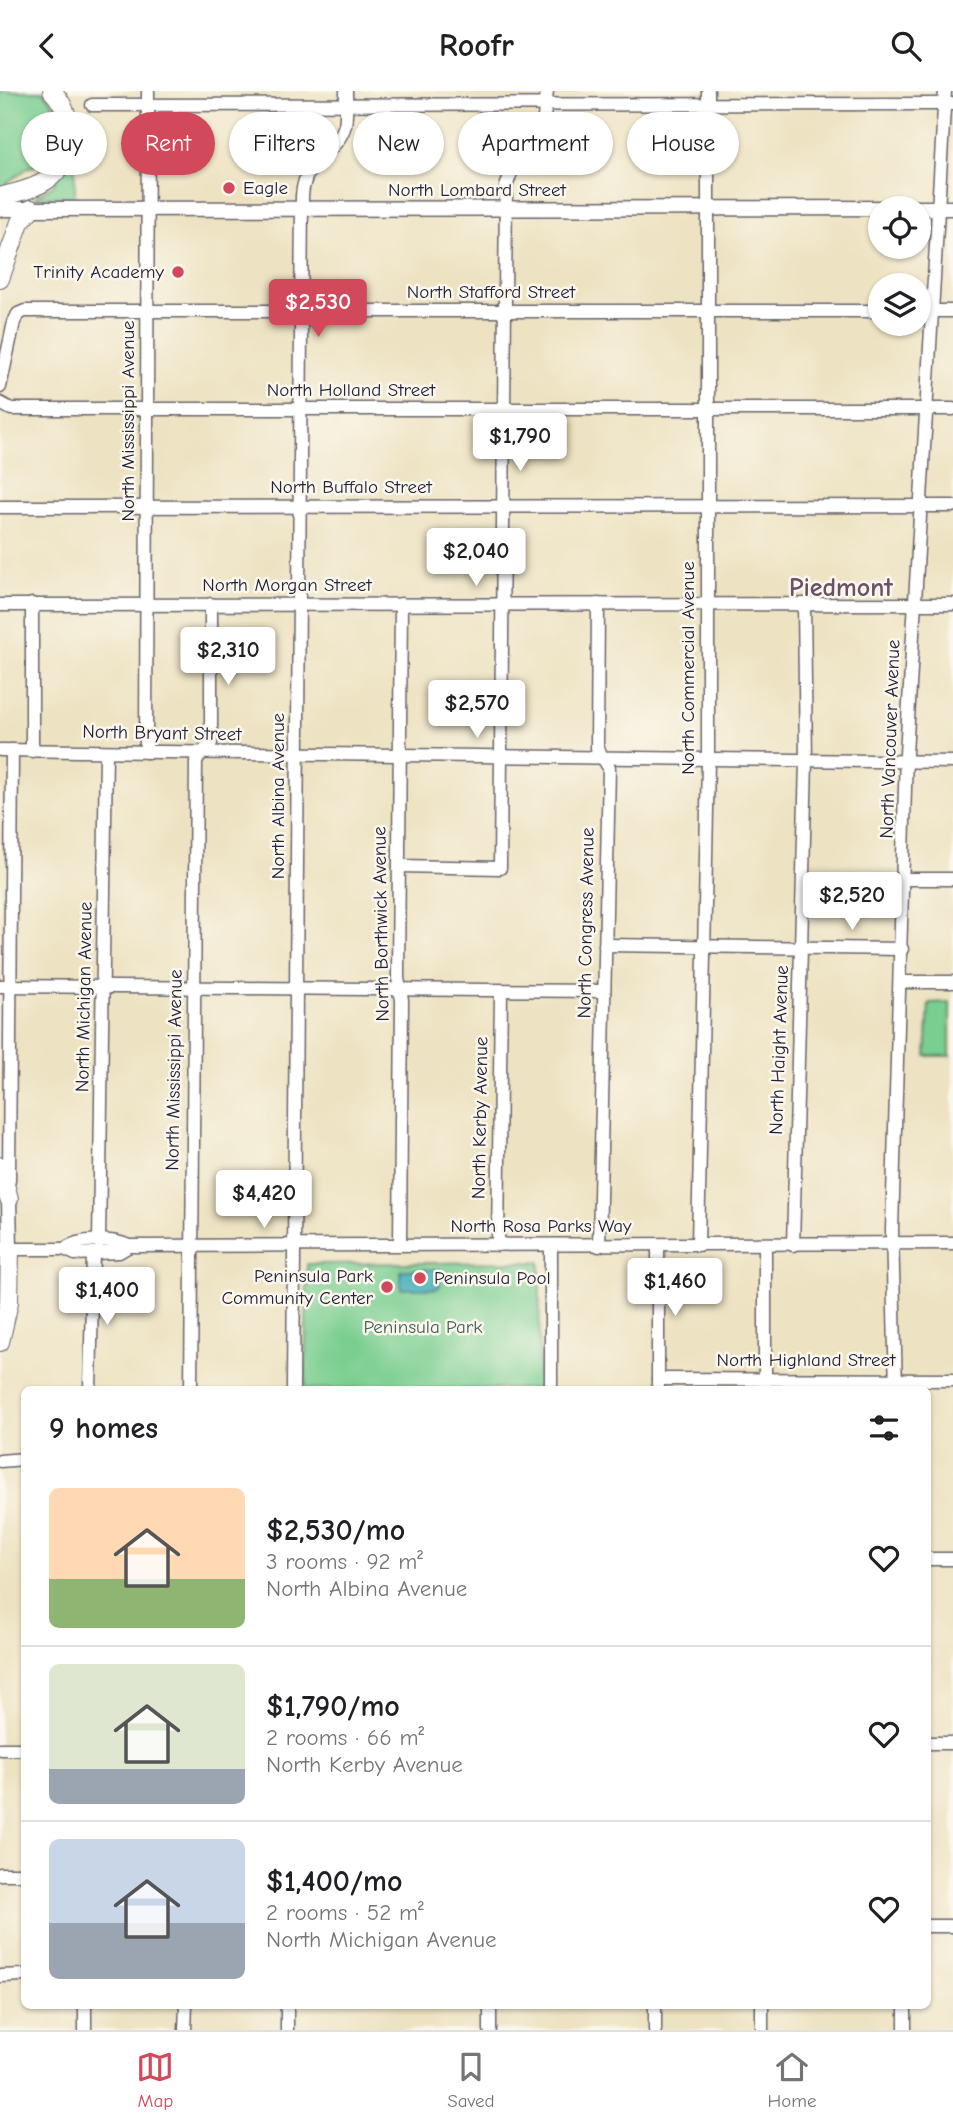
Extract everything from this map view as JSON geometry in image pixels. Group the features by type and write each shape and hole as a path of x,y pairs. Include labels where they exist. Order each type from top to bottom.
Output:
{"highway":[{"path":"0,197 37,187 55,174 62,164 69,145 69,126 62,104 52,91"},
{"path":"0,279 20,222 30,209"},
{"path":"0,1166 9,1199"},
{"path":"0,1342 9,1302 5,1249"}],"main road":[{"name":"North Lombard Street","path":"0,209 946,208"},
{"path":"5,1249 9,1199"}],"street":[{"path":"92,105 148,98 948,100"},
{"name":"North Mississippi Avenue","path":"146,752 148,98"},
{"name":"North Albina Avenue","path":"293,1386 302,209 306,174 315,160 339,137 345,125 346,98"},
{"path":"399,866 500,868 505,209 510,170 542,135 547,98"},
{"name":"North Commercial Avenue","path":"698,1245 708,761 708,98"},
{"name":"North Vancouver Avenue","path":"896,1385 892,1243 906,762 933,311 946,208 948,100"},
{"name":"North Stafford Street","path":"0,387 18,314 148,311 868,311"},
{"path":"933,311 953,311"},
{"name":"North Holland Street","path":"1,405 11,409 953,409"},
{"name":"North Buffalo Street","path":"0,507 953,506"},
{"path":"32,604 32,751"},
{"name":"North Mississippi Avenue","path":"191,1386 196,760 211,743 211,604"},
{"name":"North Borthwick Avenue","path":"400,1244 401,604"},
{"name":"North Congress Avenue","path":"598,604 597,748 609,768 599,1246"},
{"name":"North Haight Avenue","path":"793,1245 806,762 804,604"},
{"name":"North Morgan Street","path":"0,605 953,604"},
{"path":"6,750 5,986 9,1199"},
{"name":"North Bryant Street","path":"6,750 708,761 953,762"},
{"name":"North Michigan Avenue","path":"90,1386 104,987 106,753"},
{"path":"904,879 953,879"},
{"path":"605,945 902,949"},
{"path":"901,982 953,982"},
{"path":"5,986 604,992"},
{"name":"North Kerby Avenue","path":"498,1245 501,991"},
{"name":"North Rosa Parks Way","path":"5,1249 64,1249 74,1242 96,1248 120,1242 129,1247 953,1243"},
{"path":"765,1245 765,1384"},
{"path":"551,1246 551,1386"},
{"path":"658,1384 659,1246"},
{"name":"North Highland Street","path":"658,1384 896,1385 953,1380"},
{"path":"1,1461 21,1459"},
{"path":"931,1559 953,1559"},
{"path":"931,1743 953,1743"},
{"path":"0,1749 21,1749"},
{"path":"0,1874 21,1874"},
{"path":"931,1926 953,1926"},
{"path":"0,1976 21,1975"},
{"path":"85,2009 85,2030"},
{"path":"186,2009 186,2030"},
{"path":"287,2009 287,2030"},
{"path":"490,2009 490,2030"},
{"path":"655,2009 655,2030"},
{"path":"762,2009 762,2030"},
{"path":"905,2009 905,2030"}],"green space":[{"path":"0,91 42,91 57,112 21,112 21,173 7,183 6,189 0,189"},
{"path":"60,175 75,175 75,197 35,197 53,185"},
{"path":"950,1002 950,1056 926,1056 929,1003"},
{"name":"Peninsula Park","path":"540,1262 539,1386 305,1386 307,1264"}],"water":[{"name":"Peninsula Pool","path":"440,1269 440,1286 436,1289 401,1289 401,1270"}],"place":[{"name":"Eagle","path":"229,188"},
{"name":"Trinity Academy","path":"178,272"},
{"name":"Peninsula Pool","path":"420,1278"},
{"name":"Peninsula Park Community Center","path":"387,1287"}],"district":[{"name":"Piedmont","path":"841,588"}]}
